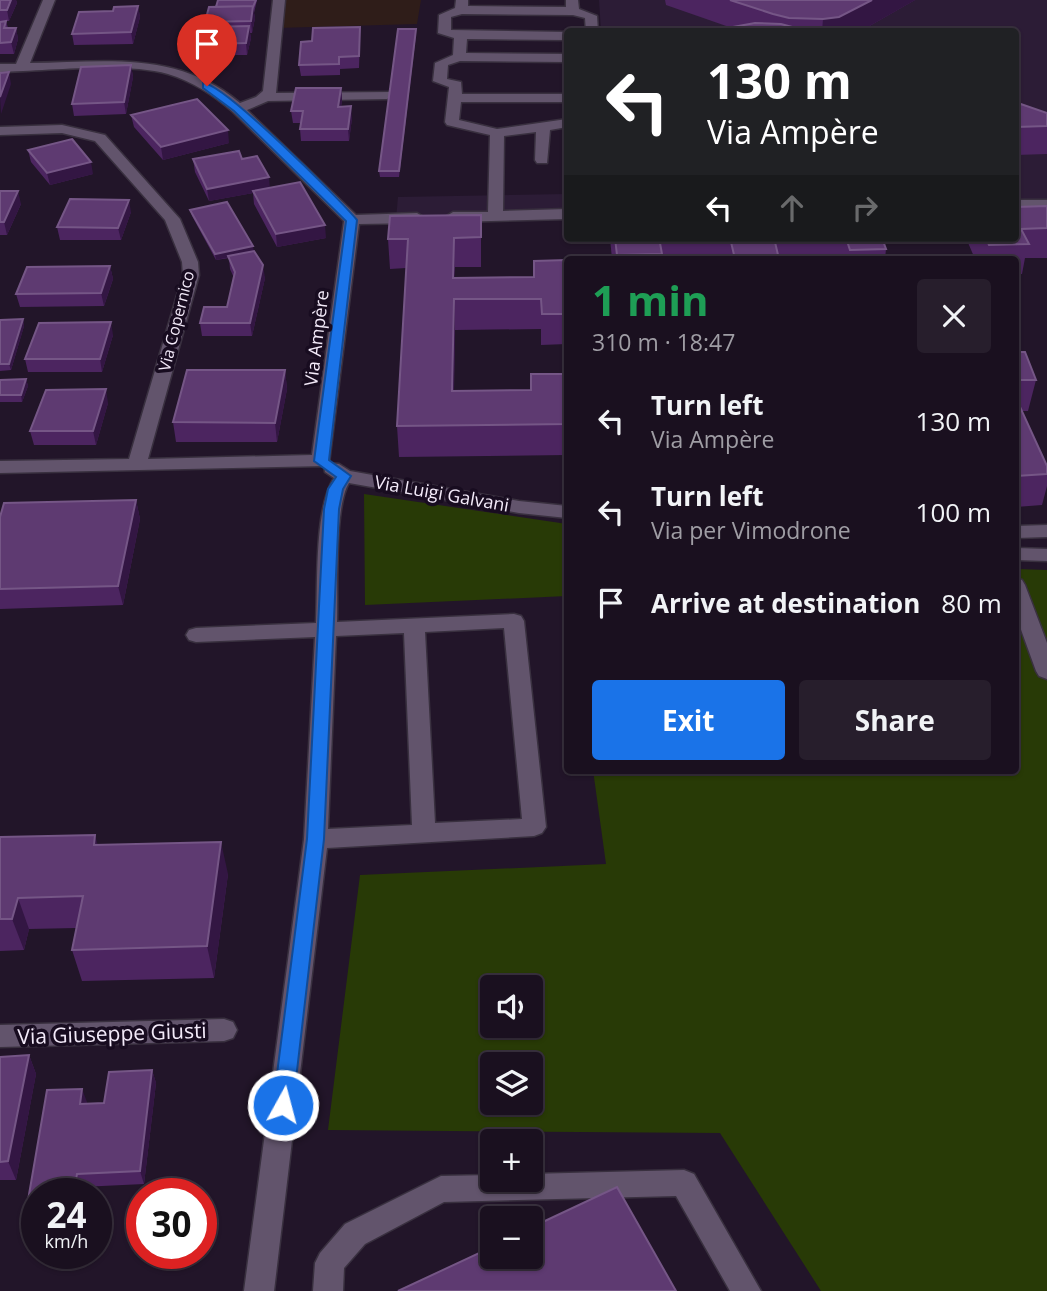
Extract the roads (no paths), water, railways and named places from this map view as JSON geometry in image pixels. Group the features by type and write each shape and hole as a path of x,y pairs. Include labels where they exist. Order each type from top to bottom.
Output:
{"street":[{"path":"21,68 49,0"},
{"path":"267,97 270,92 279,0"},
{"path":"564,36 444,33 445,15 461,5 573,5 591,16 592,28"},
{"path":"459,57 461,35"},
{"path":"564,58 459,57 442,63 440,81 456,91 564,98"},
{"path":"0,68 124,65 162,68 207,86 238,109 352,220 564,214"},
{"path":"456,91 564,86"},
{"path":"456,91 452,122 497,133 564,124"},
{"path":"238,109 267,97 387,95"},
{"path":"542,160 543,127"},
{"name":"Via Copernico","path":"0,131 83,131 100,138 172,219 190,262 191,275 137,465"},
{"path":"495,216 497,133"},
{"path":"1019,205 1047,205"},
{"name":"Via Ampère","path":"321,461 352,220"},
{"path":"0,467 321,461"},
{"name":"Via Luigi Galvani","path":"321,461 344,476 564,512"},
{"path":"259,1291 316,839 332,509 336,489 344,476"},
{"path":"1019,532 1047,531"},
{"path":"1019,554 1047,555"},
{"path":"1019,596 1047,671"},
{"path":"196,635 514,621 534,827 316,839"},
{"path":"414,626 424,833"},
{"name":"Via Giuseppe Giusti","path":"0,1036 223,1030"},
{"path":"328,1291 330,1263 355,1234 441,1189 684,1183 746,1291"}]}
